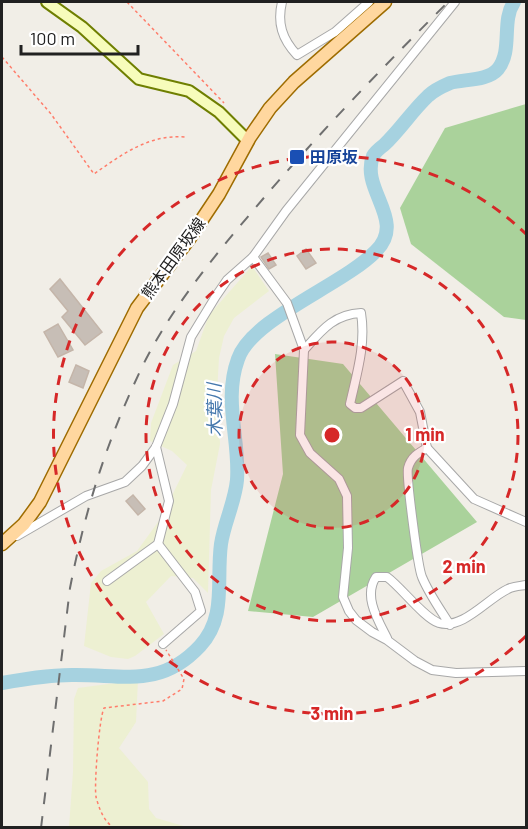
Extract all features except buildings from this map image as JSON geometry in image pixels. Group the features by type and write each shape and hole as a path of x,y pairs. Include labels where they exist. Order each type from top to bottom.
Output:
{"main road":[{"name":"熊本田原坂線","path":"2,545 24,524 40,502 137,308 195,230 270,108 294,82 385,2"}],"street":[{"path":"47,2 82,27 139,79 189,91 219,112 248,141"},
{"path":"282,2 278,16 282,35 297,55 335,32 369,2"},
{"path":"2,545 86,496 124,482 156,447 173,404 191,337 228,280 253,257 286,211 456,2"},
{"path":"253,257 287,303 304,350 300,435 310,453 339,479 347,496 348,548 343,597 356,620 415,662 432,670 456,673 476,670 526,671"},
{"path":"304,350 325,326 335,319 348,313 361,313 364,331 363,351 350,404 355,408 361,408 403,381 420,412 427,448 474,499 526,522"},
{"path":"107,581 158,544 170,501 156,447"},
{"path":"427,448 415,455 408,468 408,488 416,527 419,569 450,625"},
{"path":"158,544 195,592 201,611 163,644"},
{"path":"387,640 374,611 371,597 372,584 376,577 387,577 427,614 439,623 450,625 507,589 526,585"}],"path":[{"path":"127,2 212,89 225,106"},
{"path":"2,57 51,114 94,174 127,151 167,136 184,137"},
{"path":"115,828 105,819 96,795 99,726 104,708 163,701 182,689 184,679 163,644"}],"green space":[{"path":"526,104 526,320 504,317 411,244 400,208 445,128"},
{"path":"252,266 269,291 234,318 224,336 219,358 217,393 220,444 211,490 208,593 193,578 171,576 146,602 164,634 135,656 128,659 111,657 84,646 91,583 101,571 137,551 161,518 187,465 172,451 150,441 151,423 173,365 196,351 209,315"},
{"path":"275,354 343,364 477,522 313,617 248,611 283,474"},
{"path":"138,680 136,722 119,748 148,782 149,809 156,818 187,827 69,827 73,772 74,699 78,688"}],"waterway":[{"name":"木葉川","path":"2,683 54,676 124,677 155,674 170,669 185,660 200,646 214,623 217,611 221,544 237,480 232,389 238,359 247,344 261,330 361,264 376,251 384,239 387,228 372,181 373,156 433,92 450,83 488,76 498,69 505,53 508,18 514,2"}],"railway":[{"path":"41,828 70,588 76,558 108,447 143,365 184,297 234,234 334,120 448,2"}],"place":[{"name":"田原坂","path":"297,157"}]}
